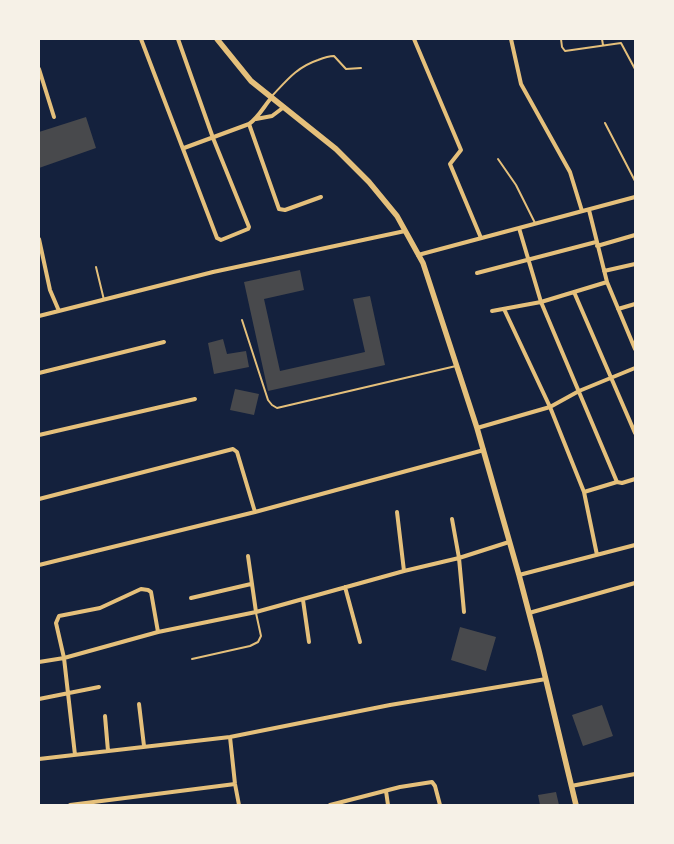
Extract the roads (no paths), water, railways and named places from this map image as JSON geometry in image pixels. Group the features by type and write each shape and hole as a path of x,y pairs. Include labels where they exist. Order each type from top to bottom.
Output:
{"street":[{"path":"141,39 184,148 217,238 221,240 248,230 249,227 213,138 178,39"},
{"path":"217,39 251,81 336,149 369,182 397,216 423,263 478,428 509,542 520,575 576,805"},
{"path":"414,39 461,150 450,164 482,238"},
{"path":"511,39 521,84 570,172 582,211"},
{"path":"39,69 54,117"},
{"path":"256,119 263,106 272,97"},
{"path":"184,148 249,124 256,119 272,116 284,107"},
{"path":"249,124 279,208 285,210 321,197"},
{"path":"418,255 635,197"},
{"path":"589,210 607,282 633,340 635,348"},
{"path":"519,228 541,302 617,482"},
{"path":"39,316 213,272 405,231"},
{"path":"477,273 635,235"},
{"path":"39,239 50,290 59,311"},
{"path":"604,271 635,264"},
{"path":"492,311 541,302 607,282"},
{"path":"574,292 635,433"},
{"path":"618,309 635,304"},
{"path":"504,309 550,407 584,492 597,555"},
{"path":"39,373 164,342"},
{"path":"478,428 550,407 579,391 635,368"},
{"path":"39,435 195,399"},
{"path":"39,499 233,449 237,452 255,512"},
{"path":"39,565 255,512 484,450"},
{"path":"584,492 617,482 622,483 635,479"},
{"path":"397,512 404,571"},
{"path":"452,519 459,558 464,612"},
{"path":"39,662 64,658 158,632 256,612 303,600 404,571 459,558 509,542"},
{"path":"520,575 635,545"},
{"path":"248,556 256,612"},
{"path":"529,613 635,582"},
{"path":"191,598 251,584"},
{"path":"345,587 360,642"},
{"path":"74,755 64,658 56,623 59,616 100,608 141,589 148,590 151,592 158,632"},
{"path":"303,600 309,642"},
{"path":"39,759 230,737 390,705 546,679"},
{"path":"39,699 99,687"},
{"path":"139,704 144,746"},
{"path":"105,716 108,751"},
{"path":"230,737 238,805"},
{"path":"571,786 635,774"},
{"path":"330,805 416,784 432,782 435,786 440,805"},
{"path":"70,805 235,784"},
{"path":"386,792 388,805"},
{"path":"352,799 353,805"}],"lane":[{"path":"561,39 562,47 565,51 621,43 635,69"},
{"path":"602,39 604,46"},
{"path":"272,97 288,79 303,66 328,56 334,56 346,69 361,68"},
{"path":"605,123 635,180"},
{"path":"498,158 516,185 535,224"},
{"path":"96,267 104,300"},
{"path":"242,320 268,400 277,408 457,366"},
{"path":"192,659 250,646 258,642 261,636 256,612"}]}
